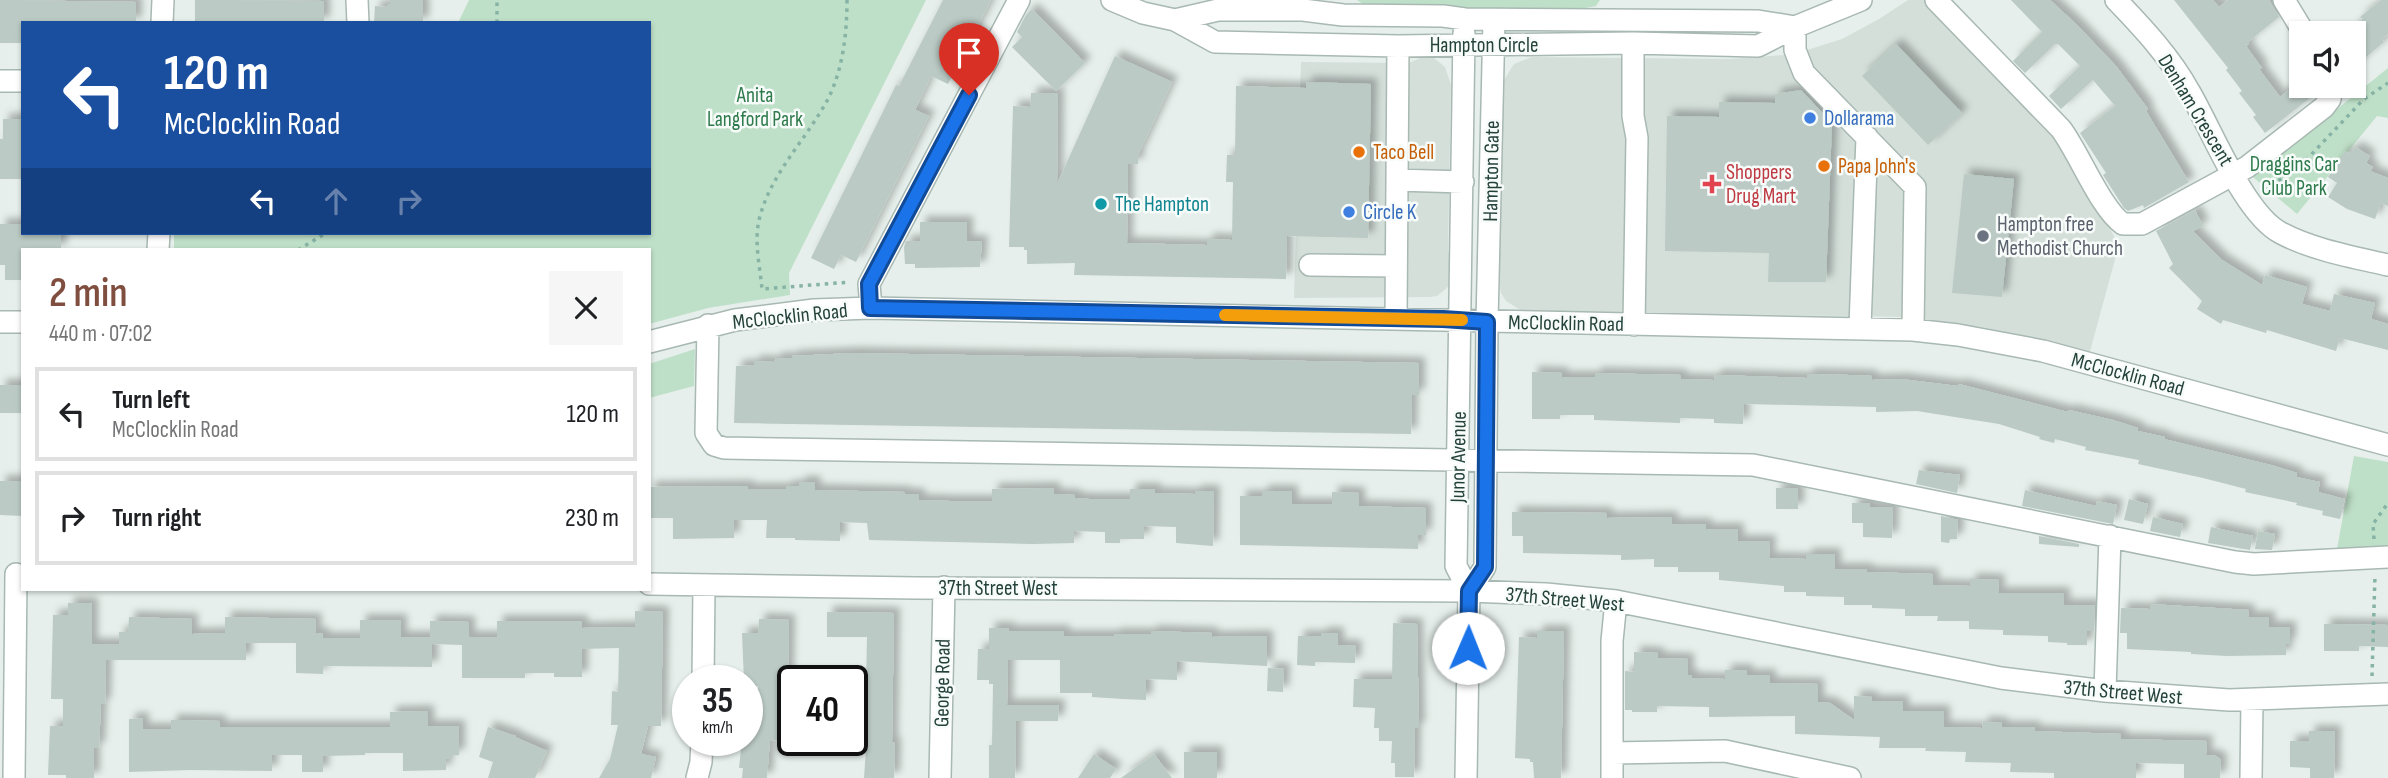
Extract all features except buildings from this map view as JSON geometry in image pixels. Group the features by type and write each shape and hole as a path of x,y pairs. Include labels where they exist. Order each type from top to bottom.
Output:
{"street":[{"path":"162,21 163,0"},
{"path":"357,0 358,21"},
{"path":"870,308 869,284 1019,0"},
{"name":"Hampton Circle","path":"1112,0 1143,13 1175,20 1215,42 1398,46 1758,46 1795,27 1861,0"},
{"path":"1936,0 2061,129 2110,212 2123,224 2142,224 2247,167 2324,107 2330,98"},
{"name":"Denham Crescent","path":"2116,0 2173,66 2189,90 2250,203 2265,222 2280,233 2321,248 2388,265"},
{"path":"2284,0 2297,21"},
{"path":"1343,8 1343,44"},
{"name":"Hampton Circle","path":"1175,20 1218,9 1343,8 1494,20 1617,11 1758,21 1795,27"},
{"path":"1617,11 1625,44 1637,138 1634,325"},
{"name":"Hampton Gate","path":"1460,320 1465,19"},
{"name":"Hampton Gate","path":"1487,322 1494,20"},
{"path":"1795,27 1795,50 1804,74 1915,187 1913,330"},
{"path":"1396,318 1398,46"},
{"path":"0,81 21,81"},
{"path":"1860,327 1867,136"},
{"path":"1397,180 1463,182"},
{"path":"1310,265 1396,266"},
{"name":"McClocklin Road","path":"651,341 708,325 771,314 870,308 1913,330 1958,335 2043,351 2388,444"},
{"name":"Junor Avenue","path":"1460,320 1456,566 1469,591 1466,778"},
{"path":"0,322 21,322"},
{"name":"Junor Avenue","path":"1469,591 1485,567 1487,322"},
{"path":"708,325 706,433 714,445 723,448 1753,464 2254,564 2382,557"},
{"path":"2105,691 2110,536"},
{"path":"13,574 14,778"},
{"name":"37th Street West","path":"651,583 704,586 1469,591 1557,595 1616,601 2001,678 2105,691 2252,700 2388,694"},
{"path":"703,665 704,586"},
{"name":"George Road","path":"940,778 944,587"},
{"path":"1612,778 1612,624 1616,601"},
{"path":"2251,778 2252,700"},
{"path":"1612,753 1725,751 1850,778"},
{"path":"696,778 701,756"}],"path":[{"path":"497,0 497,21"},
{"path":"847,0 844,46 836,78 828,98 765,201 759,222 758,252 762,289 850,282 869,284"},
{"path":"2265,191 2308,158 2364,99 2388,83"},
{"path":"301,248 323,235"},
{"path":"2372,674 2382,557 2373,524 2388,503"}],"shaded area":[{"path":"1908,0 1924,0 2060,139 2119,245 2089,355 1986,328 1905,317 1522,311 1506,301 1499,282 1504,80 1514,64 1532,57 1731,59 1784,55 1842,39"},
{"path":"1420,58 1434,58 1445,67 1451,85 1448,251 1451,257 1452,279 1449,286 1437,296 1430,297 1294,298 1301,62 1409,63"}],"green space":[{"name":"Anita Langford Park","path":"469,0 926,0 789,273 790,295 708,308 651,323 651,248 174,248 174,235 651,235 651,21 459,21"},
{"path":"1357,0 1600,0 1596,6 1580,9 1368,7"},
{"name":"Draggins Car Club Park","path":"2388,68 2388,118 2377,116 2297,214 2253,177 2351,98 2366,98 2366,86"},
{"path":"695,349 694,386 651,397 651,363"},
{"path":"2354,456 2388,462 2388,556 2335,560"}],"slow traffic":[{"path":"1225,315 1462,320"}],"place":[{"name":"Dollarama","path":"1810,118"},
{"name":"Taco Bell","path":"1359,152"},
{"name":"Papa John's","path":"1824,166"},
{"name":"Shoppers Drug Mart","path":"1712,184"},
{"name":"The Hampton","path":"1101,204"},
{"name":"Circle K","path":"1349,212"},
{"name":"Hampton free Methodist Church","path":"1983,236"}],"route":[{"path":"969,95 869,284 870,308 1487,322 1485,567 1469,591 1468,648"}]}
